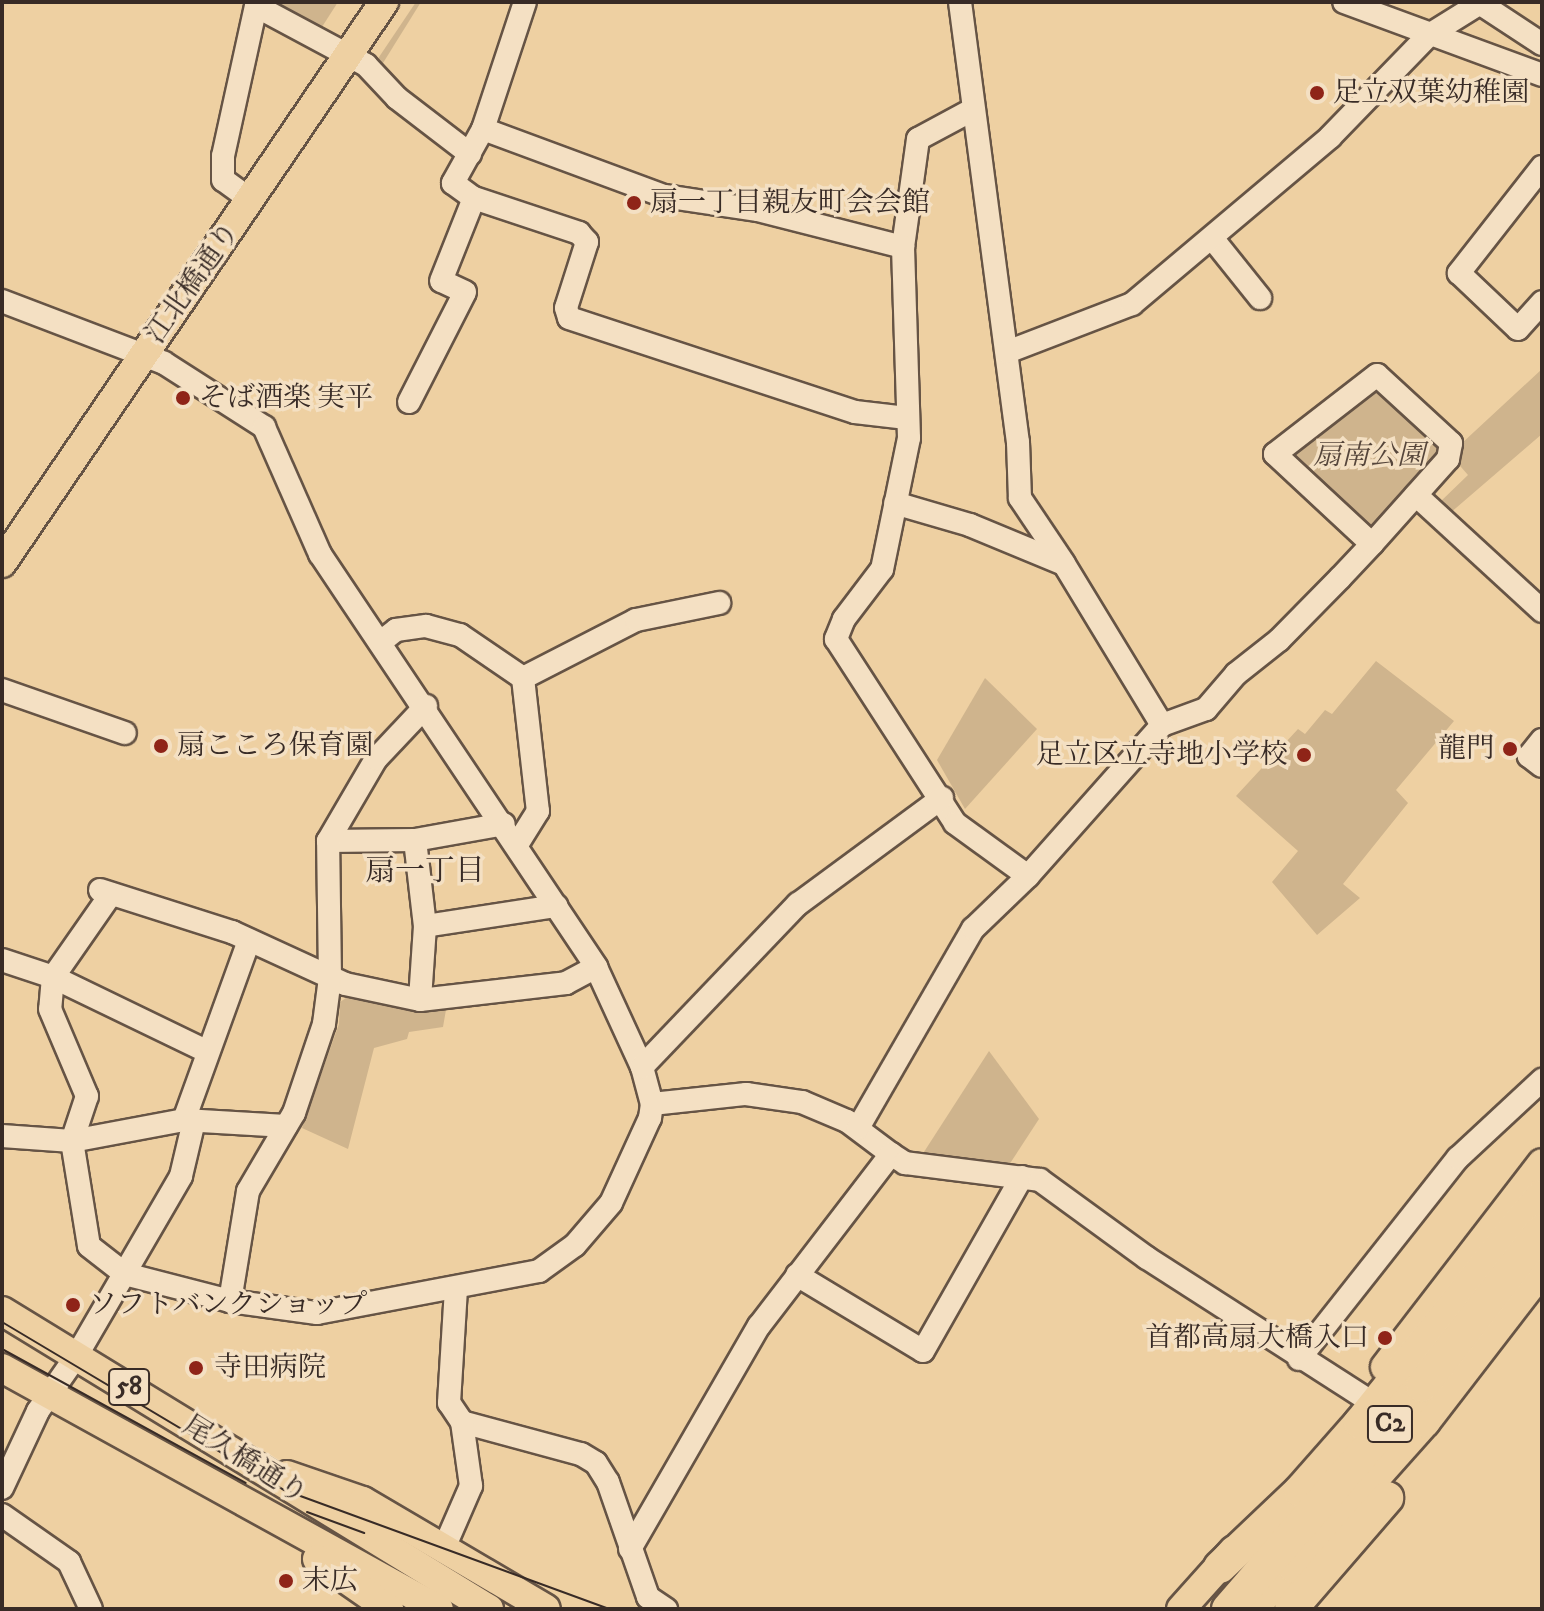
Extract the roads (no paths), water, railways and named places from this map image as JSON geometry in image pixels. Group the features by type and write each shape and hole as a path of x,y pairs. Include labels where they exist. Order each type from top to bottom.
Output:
{"highway":[{"path":"1220,1567 1300,1491 1539,1211"},
{"name":"C2","path":"1228,1609 1422,1386 1539,1211"},
{"path":"1281,1601 1542,1268"},
{"name":"C2","path":"1281,1601 1542,1305"},
{"path":"1357,1517 1432,1411"}],"main road":[{"name":"江北橋通り","path":"2,563 384,2"},
{"path":"1181,1609 1220,1567 1362,1396 1542,1163"},
{"path":"1281,1601 1542,1253"},
{"path":"1254,1609 1281,1601 1357,1517 1542,1284"},
{"name":"尾久橋通り","path":"2,1311 256,1465 402,1587 489,1609"},
{"name":"尾久橋通り","path":"2,1368 256,1512 439,1609"},
{"path":"256,1465 363,1501 546,1609"}],"street":[{"path":"525,2 483,129 453,183 474,198 579,233 587,242 566,308 569,318 855,412 907,418"},
{"path":"960,2 972,110 1007,352 1020,498 1162,725"},
{"path":"1344,2 1542,75"},
{"path":"1007,352 1132,304 1330,137 1429,35 1482,3 1542,44"},
{"path":"251,200 223,180 223,156 256,4 377,73 397,98 470,154"},
{"path":"972,110 918,139 903,247 909,438 882,569 844,619 836,639 942,798 955,823 1028,876"},
{"path":"483,129 664,196 758,210 903,247"},
{"path":"1542,167 1459,273 1518,329 1542,302"},
{"path":"409,402 465,292 441,281 474,198"},
{"path":"1212,238 1260,298"},
{"path":"2,301 144,354 264,427 320,554 426,706 596,967 642,1067 652,1104 611,1203 575,1245 539,1271 456,1290 410,1293 366,1307 317,1313 230,1301 125,1274 89,1246 72,1141 87,1096 50,1009 53,977 105,892 249,940 330,978 420,1000 566,983 596,967"},
{"path":"858,1128 973,929 1028,876 1162,725 1206,709 1372,544 1448,459 1451,443 1377,375 1275,454 1372,544"},
{"path":"1416,495 1542,611"},
{"path":"895,503 970,525 1064,564"},
{"path":"523,678 636,620 719,603"},
{"path":"382,641 396,630 426,626 460,635 523,678 538,811 517,844"},
{"path":"2,690 125,733"},
{"path":"230,1301 248,1191 286,1126 324,1024 330,978 328,841 376,759 426,706"},
{"path":"1542,740 1529,756 1542,766"},
{"path":"642,1067 798,904 942,798"},
{"path":"328,841 415,840 504,824"},
{"path":"415,840 425,926 420,1000"},
{"path":"425,926 556,906"},
{"path":"2,1488 48,1395 77,1355 181,1176 189,1120 208,1052 249,940"},
{"path":"2,960 53,977 208,1052"},
{"path":"1299,1359 1458,1158 1542,1080"},
{"path":"652,1104 746,1094 802,1102 858,1128 905,1163 1040,1180 1299,1359 1362,1396"},
{"path":"2,1136 72,1141 189,1120 286,1126"},
{"path":"630,1549 759,1326 891,1154"},
{"path":"797,1275 923,1351 1022,1177"},
{"path":"444,1548 471,1486 462,1422 449,1403 456,1290"},
{"path":"462,1422 581,1454 596,1463 608,1482 648,1597 666,1609"},
{"path":"2,1515 69,1562 91,1609"}],"tram line":[{"path":"2,1322 284,1490 610,1609"},
{"path":"2,1349 246,1483"},
{"path":"307,1512 364,1533"}],"place":[{"name":"足立双葉幼稚園","path":"1317,93"},
{"name":"扇一丁目親友町会会館","path":"634,203"},
{"name":"そば酒楽 実平","path":"183,398"},
{"name":"扇こころ保育園","path":"161,746"},
{"name":"龍門","path":"1510,749"},
{"name":"足立区立寺地小学校","path":"1304,755"},
{"name":"ソフトバンクショップ","path":"73,1305"},
{"name":"首都高扇大橋入口","path":"1385,1338"},
{"name":"寺田病院","path":"196,1368"},
{"name":"末広","path":"286,1581"}],"district":[{"name":"扇一丁目","path":"425,872"}],"park label":[{"name":"扇南公園","path":"1369,456"}]}
